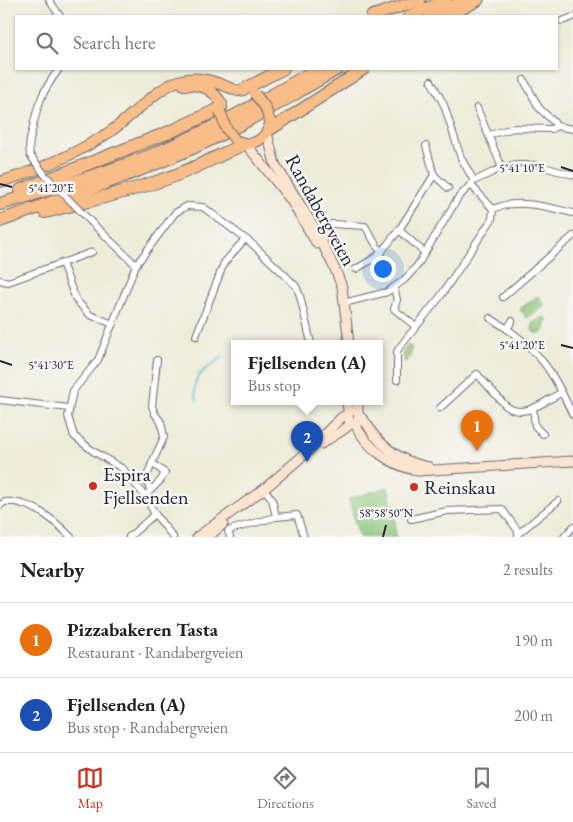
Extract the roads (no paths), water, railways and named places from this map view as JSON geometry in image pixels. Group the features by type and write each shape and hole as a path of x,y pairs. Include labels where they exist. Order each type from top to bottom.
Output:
{"highway":[{"path":"375,15 420,0"},
{"path":"411,15 446,0"},
{"path":"432,15 466,0"},
{"path":"451,15 478,0"},
{"path":"240,90 281,70"},
{"path":"0,204 106,172 178,144 240,114 316,70"},
{"path":"0,221 114,180 182,152 244,123 336,70"},
{"path":"268,128 362,70"},
{"path":"0,198 172,131 221,108"},
{"path":"0,226 154,183 186,171 242,142"}],"main road":[{"path":"0,182 35,170 89,145 124,122 166,88 176,82 193,78 209,80 255,94 265,106 268,128 259,140 242,142 226,128 216,95 204,87 189,85 166,88"},
{"path":"221,108 229,95 240,90"},
{"name":"Randabergveien","path":"268,128 275,164 331,258 342,288 349,340"},
{"name":"Randabergveien","path":"242,142 285,193 309,230 331,270 344,303"},
{"path":"348,405 368,443 389,460 403,467 425,471 573,461"},
{"path":"353,417 357,405"},
{"path":"208,537 312,448 342,417 353,417"},
{"path":"197,537 237,507 250,500"}],"street":[{"path":"49,0 59,15"},
{"path":"562,21 573,17"},
{"path":"58,70 38,101 29,145 30,155 45,175 136,265"},
{"path":"524,80 539,108 556,126 573,129"},
{"path":"397,380 397,352 458,272 492,219 493,209 472,183 461,158 444,104 431,81"},
{"path":"478,108 502,168"},
{"path":"489,135 514,128 552,130 556,126"},
{"path":"426,146 434,175 448,188"},
{"path":"344,303 387,292 404,280 425,253 458,198 472,183 502,168 517,165 536,165 573,175"},
{"path":"356,270 381,252 399,230 434,175"},
{"path":"493,209 519,204 538,204 573,212"},
{"path":"173,537 155,514 145,496 123,469 93,451 74,436 69,425 68,408 73,391 98,360 136,265 174,213 188,206 203,206 245,239 296,286 302,301 310,340"},
{"path":"332,224 365,226 381,252"},
{"path":"399,230 425,253"},
{"path":"503,297 573,236"},
{"path":"196,336 224,263 245,239"},
{"path":"0,280 8,282 92,252"},
{"path":"62,263 76,300 90,315 112,324"},
{"path":"394,287 397,300 394,309 416,327"},
{"path":"490,318 526,344 542,362 555,380 573,416"},
{"path":"507,329 512,321"},
{"path":"150,489 146,478 164,437 161,422 152,406 157,360"},
{"path":"440,408 448,405 477,374 510,410 520,412 533,408 561,393"},
{"path":"0,400 68,408"},
{"path":"533,408 535,426 543,434"},
{"path":"145,496 161,480 165,473 152,463"},
{"path":"264,489 272,499 276,517"},
{"path":"0,506 4,502 14,501 32,507 49,516 71,537"},
{"path":"411,519 447,511 502,509 512,521 519,535 558,501"},
{"path":"129,537 155,514"},
{"path":"230,537 228,531 233,529 276,517 297,515 304,537"},
{"path":"564,537 573,527"}],"waterway":[{"path":"197,400 195,385 200,374 223,357"}],"place":[{"name":"Pizzabakeren Tasta","path":"477,451"},
{"name":"Fjellsenden (A)","path":"307,462"},
{"name":"Espira Fjellsenden","path":"93,486"},
{"name":"Reinskau","path":"414,487"}]}
